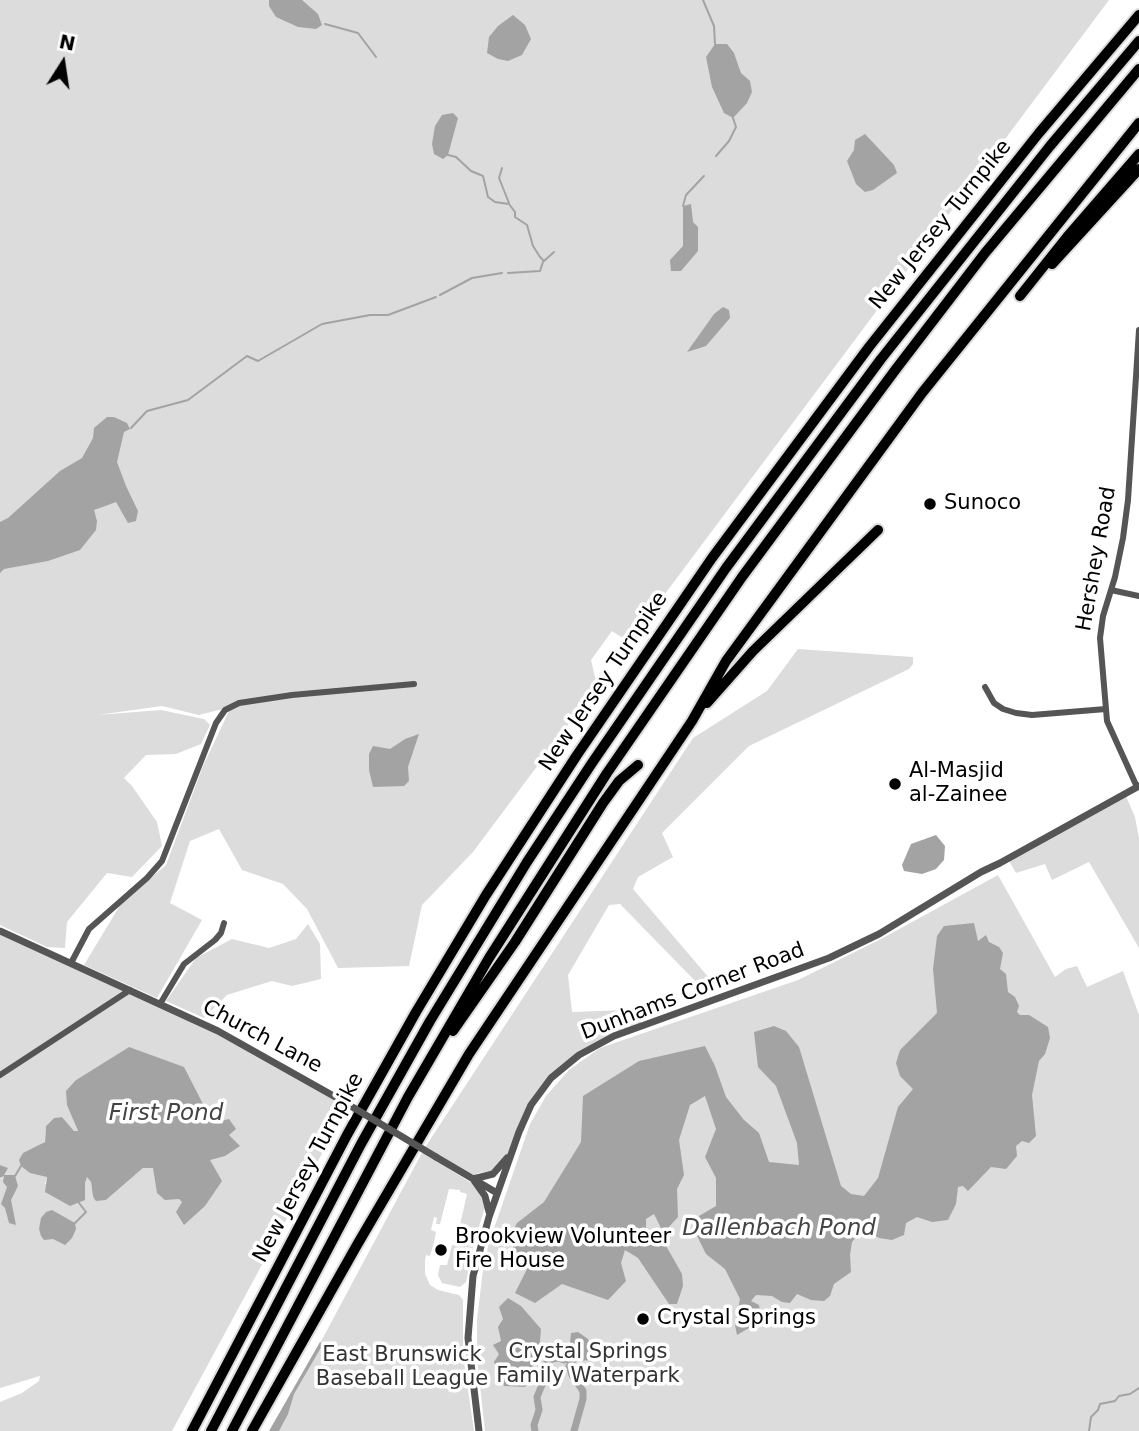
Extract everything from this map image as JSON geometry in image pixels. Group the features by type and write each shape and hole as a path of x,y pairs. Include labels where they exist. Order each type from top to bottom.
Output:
{"highway":[{"name":"New Jersey Turnpike","path":"192,1431 347,1135 416,1012 505,865 577,755 712,558 869,347 1031,143 1139,15"},
{"name":"New Jersey Turnpike","path":"211,1431 361,1144 430,1021 527,862 592,763 719,578 881,359 1050,146 1139,41"},
{"path":"232,1431 408,1097 545,868 654,703 742,577 947,302 1139,69"},
{"path":"252,1431 357,1245 470,1054 692,721 726,661 849,490 984,314 1139,123"},
{"path":"1139,154 1020,296 1076,240 1139,169"},
{"path":"692,721 753,651 878,530"},
{"path":"408,1097 500,964 610,792 638,765"}],"street":[{"name":"Hershey Road","path":"1138,786 1107,721 1100,638 1123,538 1128,500 1139,330"},
{"path":"1111,590 1139,596"},
{"path":"71,963 89,929 162,862 216,723 225,710 239,703 292,695 414,684"},
{"path":"985,687 995,703 1016,713 1032,715 1106,709"},
{"name":"Dunhams Corner Road","path":"479,1431 469,1354 468,1318 473,1276 489,1217 524,1120 540,1092 564,1066 597,1044 829,958 879,934 981,872 1138,786"},
{"path":"160,1004 184,964 215,940 224,923"},
{"name":"Church Lane","path":"0,931 242,1044 497,1194"},
{"path":"0,1075 131,990"},
{"path":"489,1217 485,1196 473,1179 493,1174 512,1152"}],"green space":[{"path":"0,0 1109,0 629,642 612,631 591,660 597,686 473,852 422,905 409,966 338,968 307,909 283,884 242,870 219,829 190,841 170,903 202,920 157,998 84,965 122,902 166,865 203,766 231,707 199,715 162,706 97,715 161,710 204,719 210,725 201,744 176,754 146,755 124,778 157,822 162,846 132,877 107,873 67,922 65,948 47,947 0,925"},
{"name":"East Brunswick Baseball League","path":"798,649 913,657 913,664 909,669 749,746 662,833 673,857 638,877 633,889 710,979 700,986 620,904 609,905 568,975 572,1012 627,1010 644,1025 579,1055 540,1092 512,1152 492,1171 478,1173 473,1179 444,1162 443,1165 473,1184 482,1195 485,1207 477,1233 471,1234 459,1229 467,1194 449,1189 440,1224 436,1224 437,1218 434,1217 431,1230 436,1232 434,1242 430,1256 426,1255 425,1260 425,1274 430,1285 438,1290 459,1295 463,1300 463,1355 474,1431 273,1431 424,1149 693,738 767,691"},
{"path":"1125,794 1135,817 1139,838 1139,948 1089,862 1052,880 1045,864 1016,873 1008,859"},
{"name":"Crystal Springs Family Waterpark","path":"998,875 1055,977 1066,969 1077,966 1087,987 1123,971 1139,1015 1139,1431 485,1431 477,1358 477,1319 489,1243 530,1124 546,1096 569,1070 600,1048 798,980 881,939"},
{"path":"308,924 320,944 321,979 292,986 272,981 227,995 204,1018 166,1001 196,958 232,939 269,948 296,939"},
{"path":"0,931 218,1031 339,1099 344,1113 172,1431 0,1431 0,1402 22,1393 39,1381 40,1376 0,1388 0,1179 4,1176 3,1166 0,1165","holes":["129,1047 205,1206 182,1202 153,1168 143,1168 106,1200 93,1198 91,1182 87,1176 85,1183 45,1184 47,1177 42,1174 46,1126 54,1118 62,1117 78,1132 68,1105 76,1080"]},
{"path":"457,1238 469,1242 473,1247 466,1282 460,1287 442,1283 438,1275 440,1265 447,1265 452,1245 460,1245 453,1241"}],"water":[{"path":"269,0 302,0 318,14 322,25 316,29 298,27 276,17 269,6"},
{"path":"513,15 525,25 531,39 522,55 508,61 498,59 487,53 489,37"},
{"path":"715,44 727,44 734,53 741,73 750,81 752,92 747,103 733,118 724,113 712,87 706,57"},
{"path":"453,113 458,118 448,155 443,159 434,154 432,144 435,126 442,115"},
{"path":"865,134 894,165 897,173 873,190 865,192 856,184 847,161 854,150 855,140"},
{"path":"691,204 693,222 698,227 698,251 681,271 671,271 670,260 683,246 683,206"},
{"path":"723,307 729,310 730,318 706,346 687,352 714,314"},
{"path":"107,417 127,423 130,429 124,432 117,462 138,511 136,521 128,523 116,502 94,510 96,530 80,550 48,561 4,569 0,573 0,522 8,518 60,471 82,458 93,438 94,428"},
{"path":"419,734 408,767 409,781 404,786 373,787 369,754 373,746 390,749"},
{"path":"936,835 945,846 944,860 936,869 922,874 904,871 902,865 911,844"},
{"name":"Dallenbach Pond","path":"974,923 978,941 986,935 989,942 999,947 1003,953 1000,969 1006,974 1008,992 1015,997 1019,1006 1017,1012 1020,1015 1029,1015 1048,1027 1050,1038 1045,1054 1039,1061 1032,1095 1036,1136 1029,1143 1022,1141 1016,1146 1017,1156 1006,1169 991,1167 968,1191 963,1186 958,1187 956,1204 948,1220 932,1222 917,1217 906,1223 904,1235 892,1240 879,1238 863,1229 852,1242 851,1272 834,1284 830,1296 824,1301 811,1300 797,1294 790,1303 772,1296 756,1295 751,1301 759,1305 760,1312 749,1328 737,1335 735,1325 740,1299 725,1269 706,1254 696,1234 699,1216 716,1206 716,1178 705,1157 716,1129 705,1096 690,1105 679,1140 684,1175 677,1189 678,1217 668,1228 661,1228 654,1214 646,1219 646,1230 661,1237 682,1274 683,1286 677,1304 669,1304 638,1258 625,1250 621,1263 626,1281 608,1300 562,1284 535,1303 515,1293 530,1263 514,1251 510,1236 517,1223 544,1202 581,1142 583,1096 639,1061 705,1046 726,1097 744,1120 759,1133 769,1162 799,1165 797,1143 776,1086 758,1067 754,1032 774,1026 786,1031 799,1047 841,1186 851,1194 864,1196 878,1178 898,1107 913,1089 900,1076 896,1063 900,1050 937,1013 933,969 937,936 944,926"},
{"name":"First Pond","path":"129,1047 184,1067 203,1104 204,1117 215,1122 229,1119 236,1129 229,1135 240,1146 225,1156 210,1160 222,1181 205,1206 184,1225 176,1212 182,1202 179,1199 165,1200 157,1193 153,1168 143,1168 106,1200 96,1201 87,1177 85,1200 70,1206 45,1192 47,1177 30,1173 21,1166 19,1160 23,1153 45,1142 46,1126 54,1118 62,1117 74,1131 78,1131 67,1105 66,1091 76,1080"},
{"path":"0,1165 8,1168 4,1175 15,1176 18,1186 11,1200 16,1225 9,1223 5,1208 1,1204 7,1187 3,1182 4,1176 0,1178"},
{"path":"52,1210 75,1223 76,1229 72,1238 65,1245 53,1239 44,1240 41,1236 41,1218"},
{"path":"508,1298 521,1306 541,1329 539,1352 525,1387 504,1386 494,1362 499,1354 493,1345 501,1341 498,1327 503,1319 499,1307"},
{"path":"578,1332 588,1339 593,1352 591,1360 577,1361 572,1368 561,1357 569,1352 571,1333"},
{"path":"320,1342 323,1344 294,1394 279,1431 269,1431"}],"waterway":[{"path":"703,0 714,26 715,44"},
{"path":"325,24 358,33 376,57"},
{"path":"716,156 729,141 736,127 733,118"},
{"path":"448,155 456,157 471,171 483,176 488,197 495,202 509,204 515,217 527,225 533,246 544,261 554,252"},
{"path":"502,168 499,178 509,203"},
{"path":"683,206 686,195 704,176"},
{"path":"508,273 540,271 543,262"},
{"path":"440,295 472,278 502,273"},
{"path":"131,428 147,411 188,400 247,356 258,361 322,324 370,315 388,315 436,297"},
{"path":"6,1176 15,1176 21,1166"},
{"path":"75,1223 86,1212 79,1203"},
{"path":"535,1431 534,1425 539,1410 537,1397 544,1380 543,1367 550,1360 564,1360"},
{"path":"569,1366 583,1391 574,1431"},
{"path":"1089,1431 1091,1417 1100,1404 1115,1401 1119,1396 1130,1394 1139,1388"}],"place":[{"name":"Sunoco","path":"930,504"},
{"name":"Al-Masjid al-Zainee","path":"895,784"},
{"name":"Brookview Volunteer Fire House","path":"441,1250"},
{"name":"Crystal Springs","path":"643,1319"}]}
